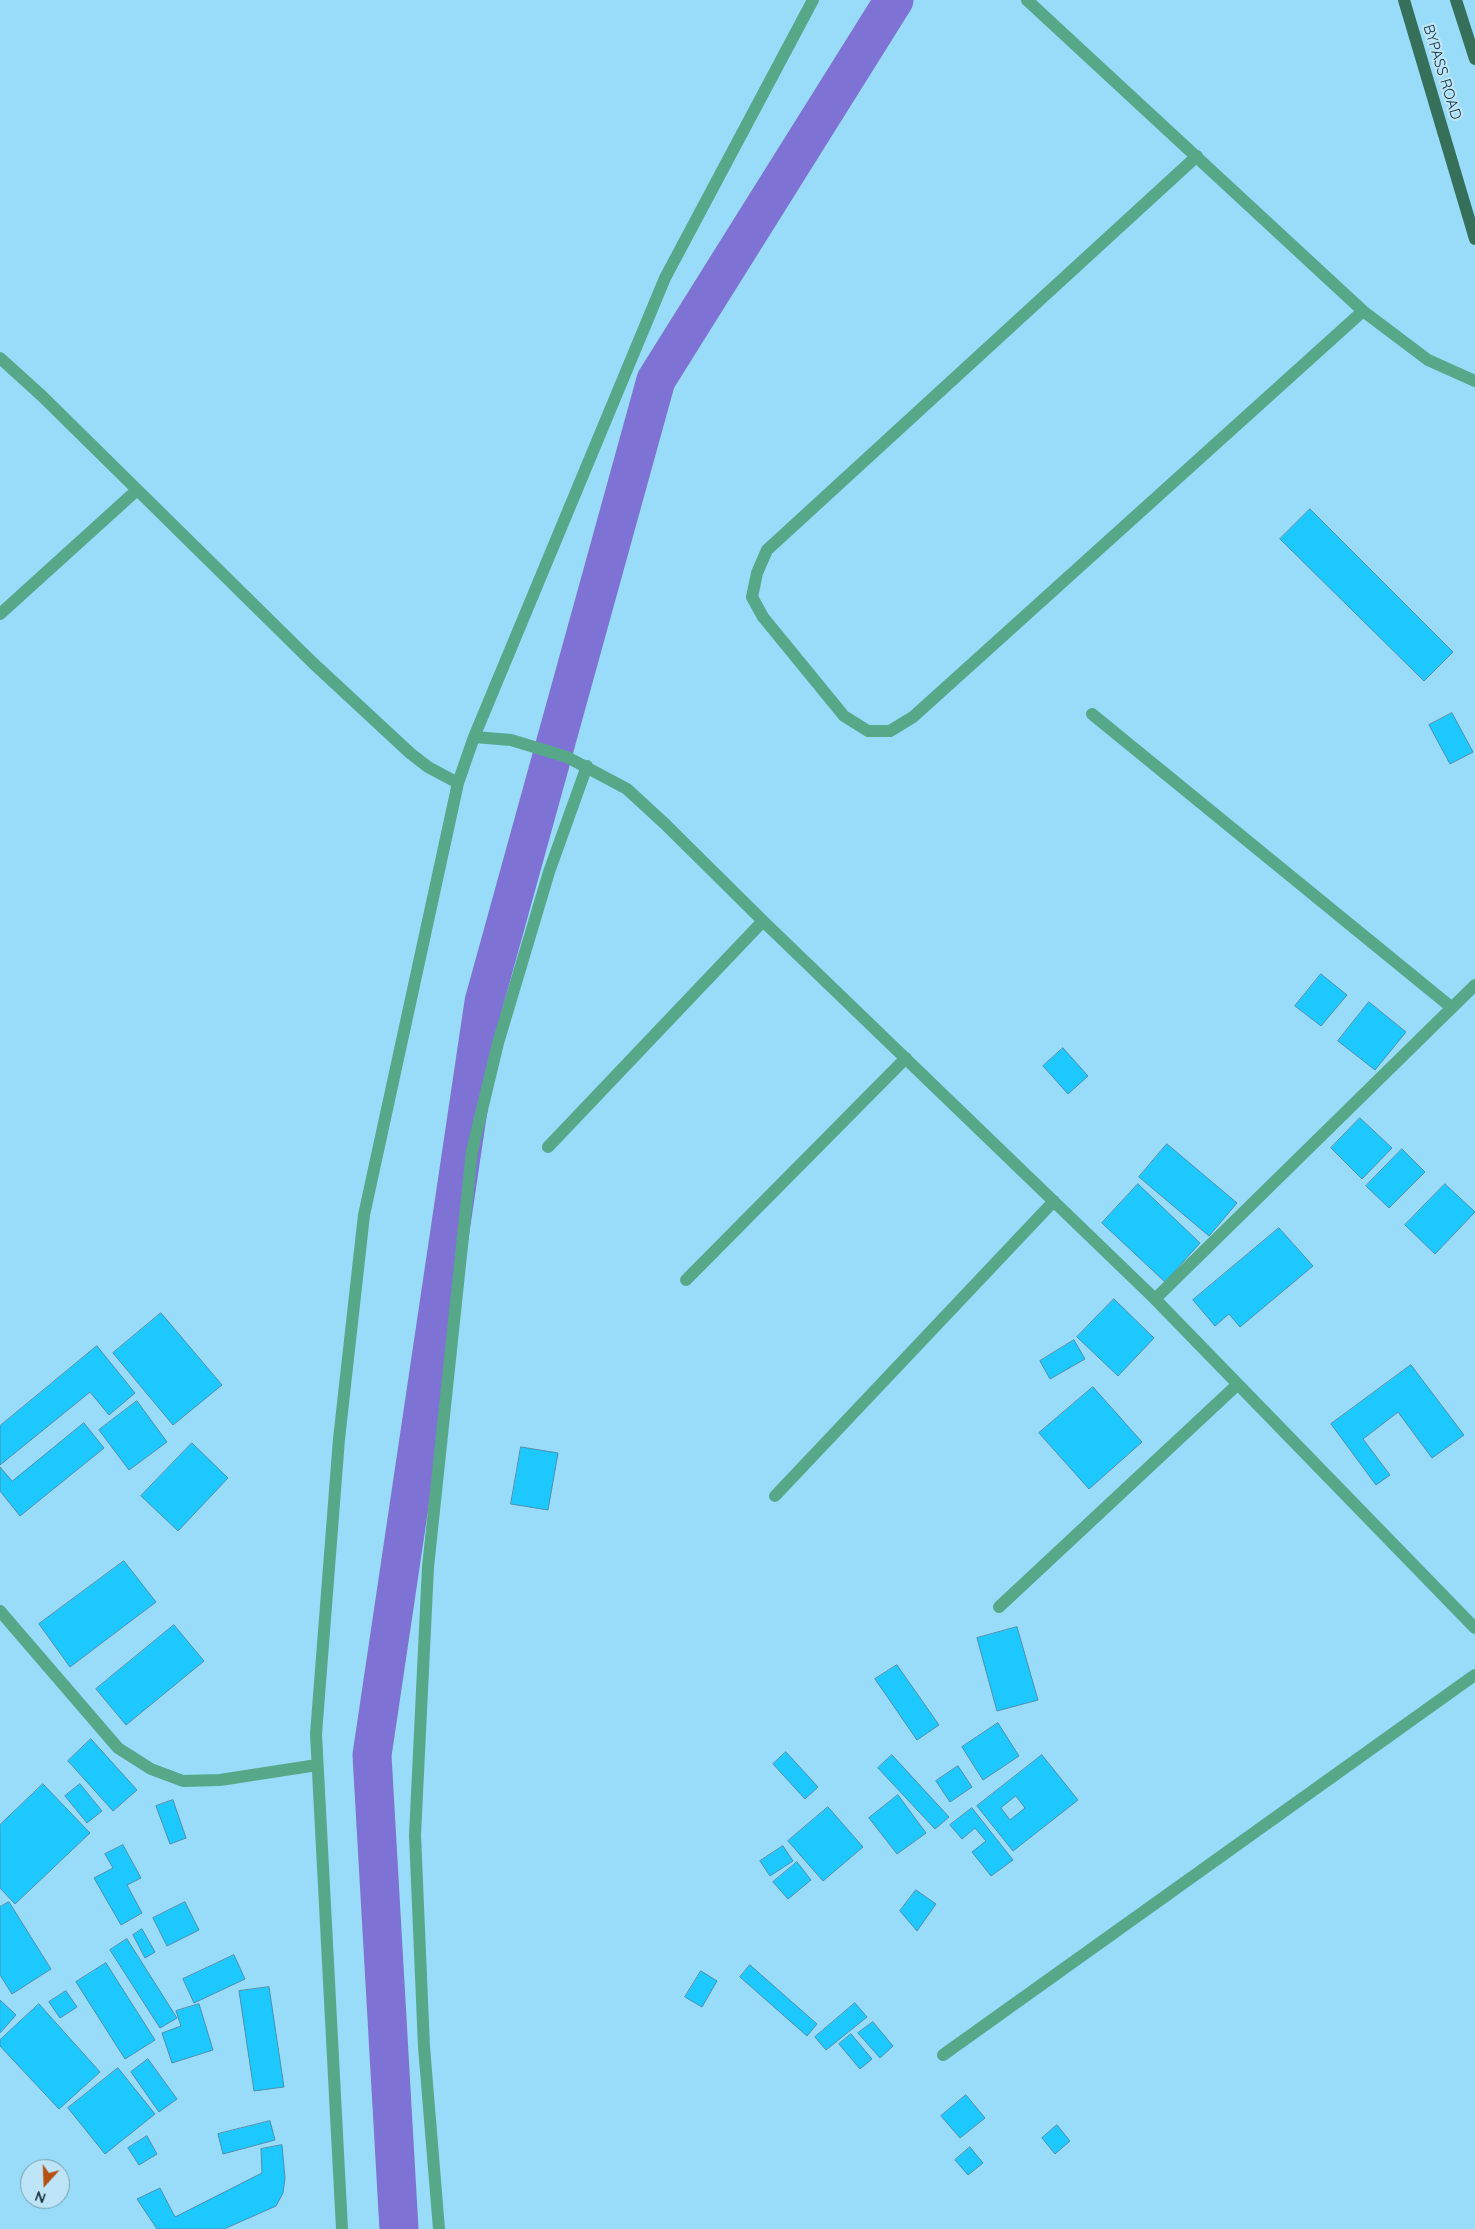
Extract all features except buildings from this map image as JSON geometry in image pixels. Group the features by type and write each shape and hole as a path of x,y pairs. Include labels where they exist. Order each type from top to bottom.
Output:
{"main road":[{"name":"BYPASS ROAD","path":"1404,0 1475,239"},
{"path":"1456,0 1475,59"}],"street":[{"path":"342,2229 316,1734 339,1439 364,1215 458,783 474,737 665,278 813,0"},
{"path":"1027,0 1363,311 1428,360 1475,382"},
{"path":"1197,156 767,550 757,573 752,597 763,617 844,716 868,731 890,731 913,717 1363,311"},
{"path":"0,358 313,663 410,753 428,767 458,783"},
{"path":"0,614 137,490"},
{"path":"1092,714 1451,1007"},
{"path":"474,737 511,740 567,757 627,789 1156,1299 1475,1628"},
{"path":"439,2229 424,2047 415,1835 428,1567 472,1150 504,1024 549,872 587,766"},
{"path":"548,1147 763,921"},
{"path":"1156,1299 1475,985"},
{"path":"686,1280 906,1058"},
{"path":"775,1496 1054,1201"},
{"path":"999,1607 1238,1384"},
{"path":"0,1611 118,1748 151,1769 183,1781 220,1780 317,1765"},
{"path":"943,2055 1475,1675"}],"waterway":[{"path":"399,2229 372,1755 484,1002 656,380 894,0"}]}
